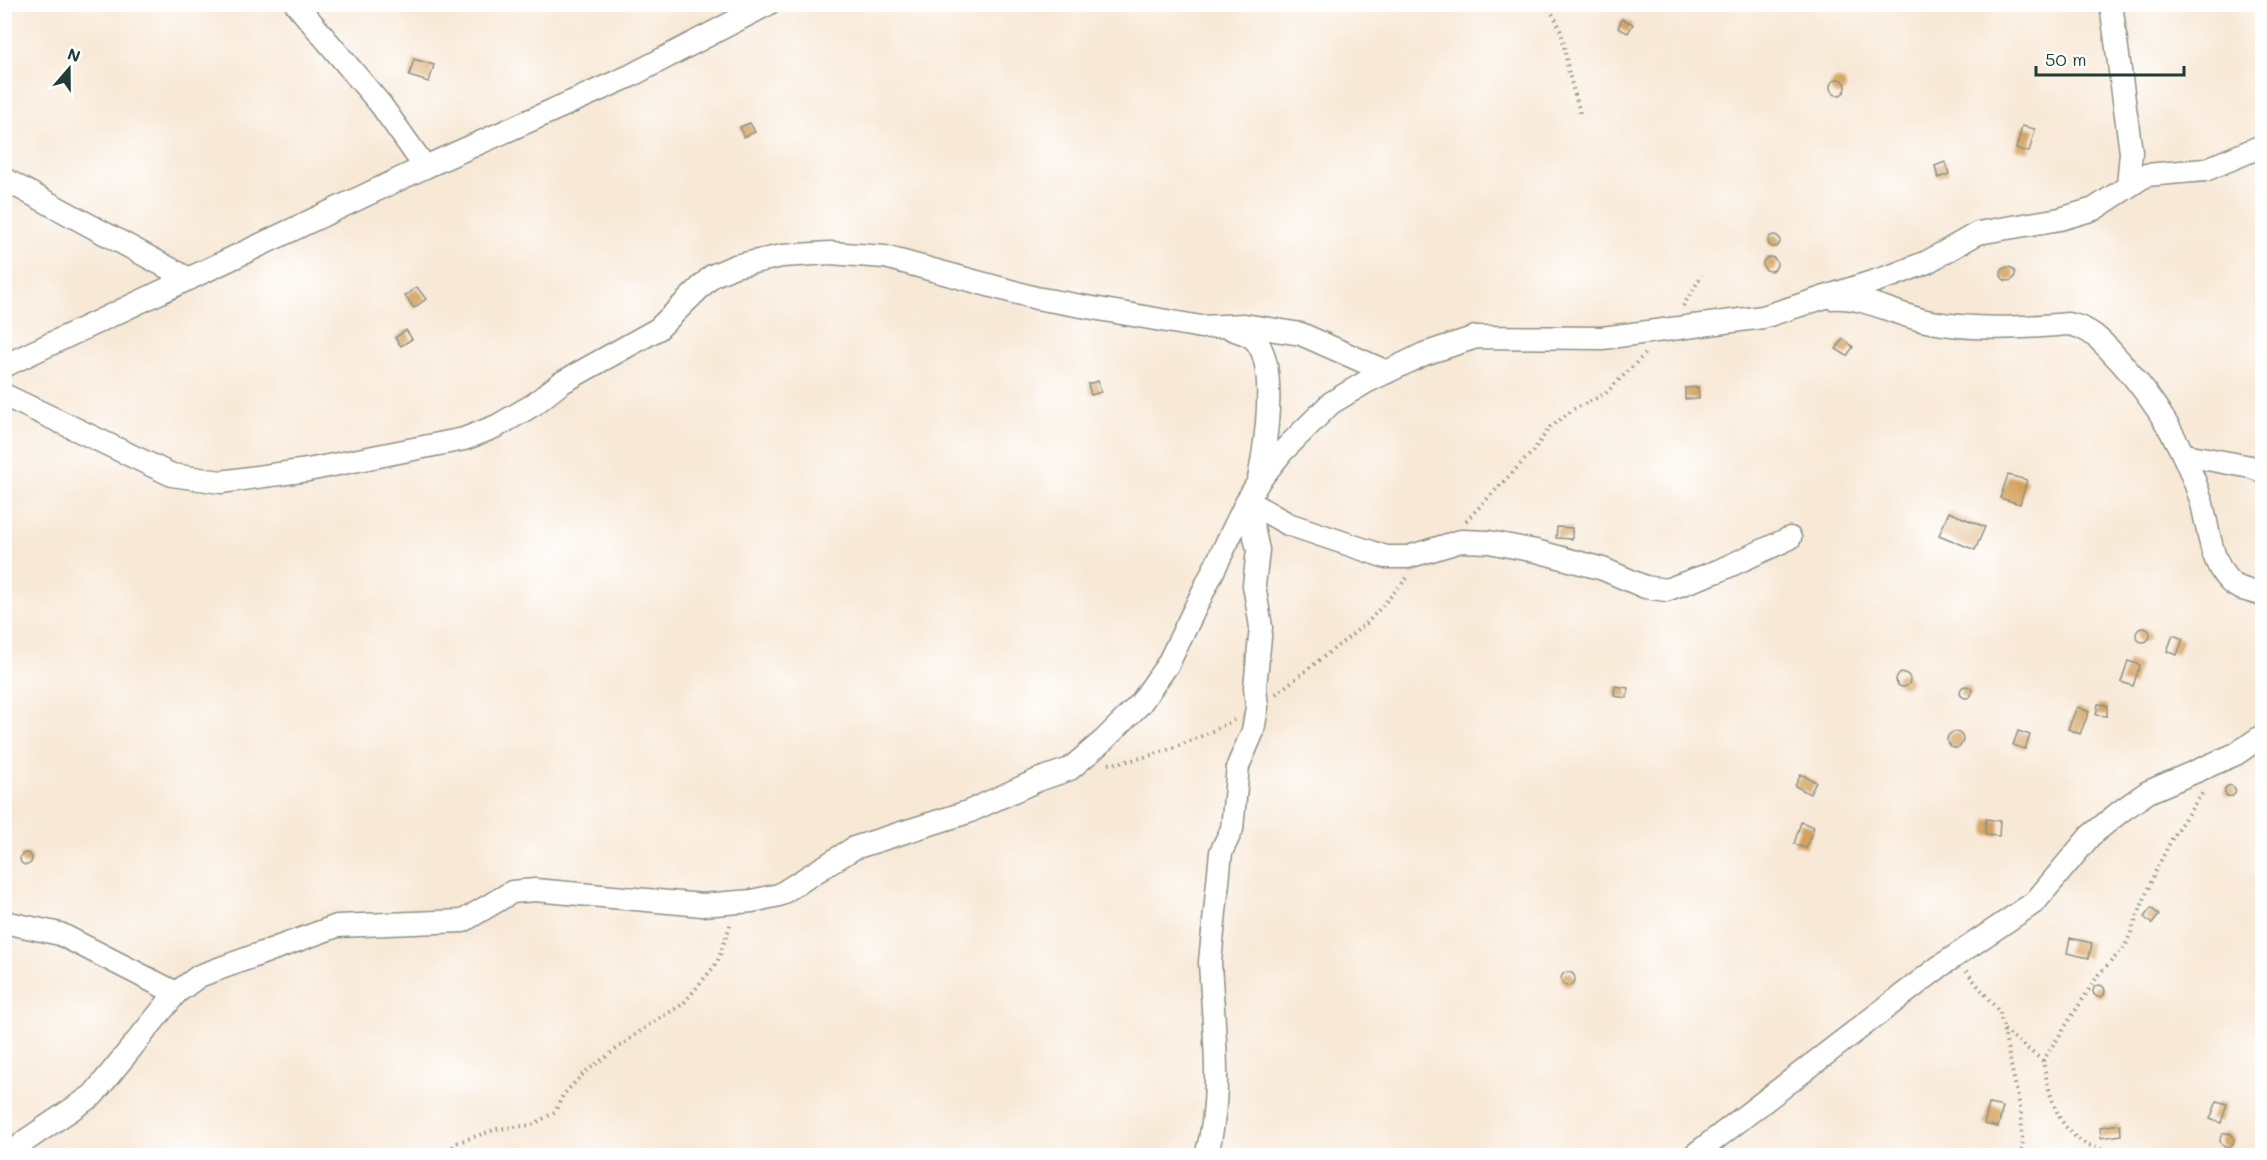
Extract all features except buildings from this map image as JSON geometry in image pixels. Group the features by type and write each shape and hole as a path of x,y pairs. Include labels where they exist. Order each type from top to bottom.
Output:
{"street":[{"path":"296,4 375,97 425,167"},
{"path":"4,366 425,167 630,76 768,4"},
{"path":"2111,4 2131,152 2128,186"},
{"path":"12,1155 26,1142 93,1095 176,993 199,976 337,926 463,921 512,892 535,890 702,905 752,901 779,895 854,848 968,812 1038,780 1070,769 1104,740 1140,704 1168,664 1247,501 1259,481 1282,452 1331,404 1424,354 1476,337 1530,336 1570,339 1667,331 1763,317 1927,261 1978,233 2060,219 2094,209 2146,176 2205,170 2262,146"},
{"path":"4,179 189,279"},
{"path":"4,395 172,475 221,482 308,470 464,439 497,426 533,405 561,383 658,329 712,276 735,266 782,256 830,253 885,257 1035,298 1201,327 1244,325 1301,334 1387,372"},
{"path":"1821,298 1854,300 1923,320 1968,329 2068,324 2082,326 2096,335 2148,392 2185,455 2201,501 2215,556 2228,580 2238,588 2262,594"},
{"path":"1224,326 1248,335 1257,342 1266,369 1270,401 1259,481"},
{"path":"2185,455 2251,466 2262,471"},
{"path":"1247,501 1288,524 1386,557 1408,557 1461,541 1489,542 1536,551 1603,569 1645,587 1666,590 1718,571 1790,538"},
{"path":"1206,1155 1210,1142 1216,1080 1210,962 1214,945 1215,894 1221,852 1232,829 1238,766 1252,731 1257,707 1255,687 1261,627 1254,585 1258,550 1247,501"},
{"path":"1693,1155 1802,1070 1954,957 2035,902 2090,836 2121,811 2148,792 2236,754 2262,736"},
{"path":"4,922 60,934 176,993"}],"path":[{"path":"1545,4 1565,39 1568,70 1580,114"},
{"path":"2137,1149 2100,1149 2076,1138 2060,1121 2048,1091 2043,1061 2098,974 2125,947 2155,872 2176,831 2209,784"},
{"path":"445,1155 456,1143 497,1129 532,1125 555,1112 563,1095 584,1072 650,1024 682,1004 717,963 733,918 752,901"},
{"path":"1954,957 2000,1013 2021,1112 2023,1155"},
{"path":"2003,1030 2043,1061"}]}
